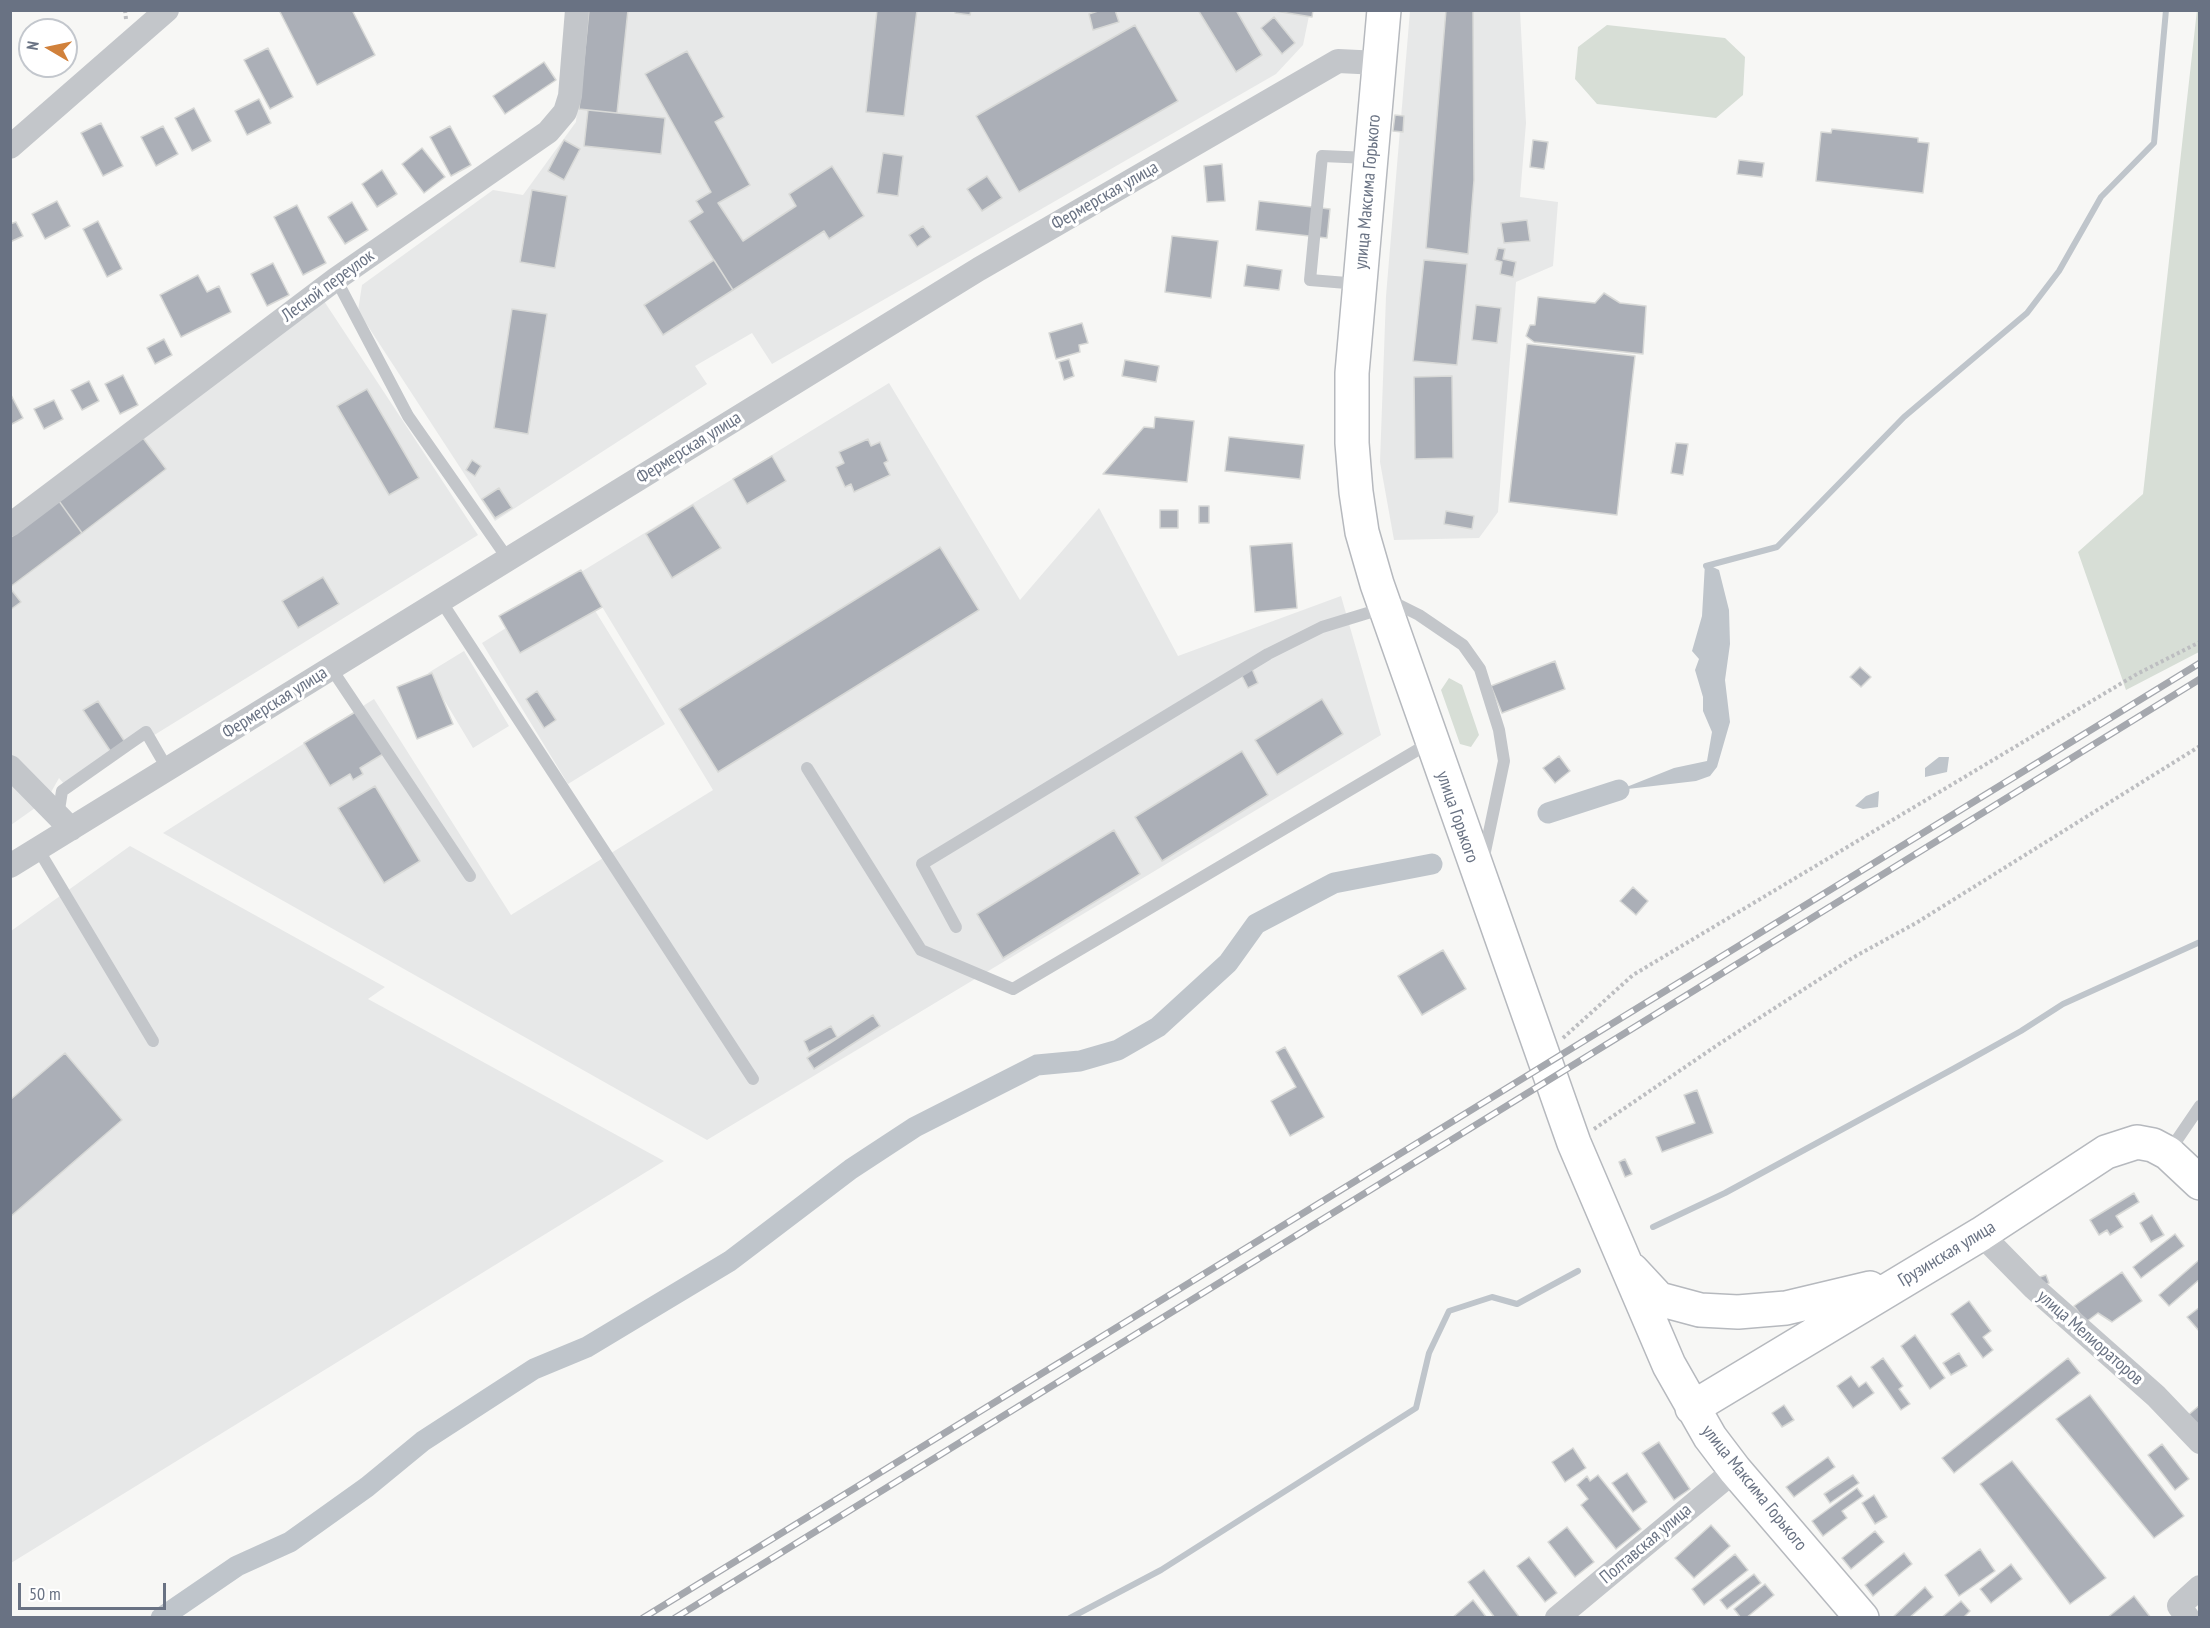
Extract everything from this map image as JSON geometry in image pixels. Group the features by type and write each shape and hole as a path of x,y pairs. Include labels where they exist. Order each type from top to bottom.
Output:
{"main road":[{"name":"улица Максима Горького","path":"1352,373 1384,10"},
{"name":"улица Горького","path":"1352,373 1352,443 1356,492 1362,532 1383,602 1479,880 1574,1143 1618,1249"},
{"name":"Грузинская улица","path":"1692,1408 1981,1234 2106,1152 2137,1142 2168,1153 2199,1183"},
{"name":"улица Максима Горького","path":"1618,1249 1669,1365 1692,1408 1735,1470 1862,1617"},
{"path":"1618,1249 1639,1280 1659,1299 1677,1306 1710,1311 1738,1312 1786,1308 1831,1299 1877,1286 1925,1268"}],"street":[{"path":"10,147 167,10"},
{"name":"Лесной переулок","path":"10,525 336,279 548,132 565,112 570,96 577,10"},
{"name":"Фермерская улица","path":"10,866 38,849 65,822 168,770 979,269 1338,61 1379,63"},
{"path":"10,767 65,822"},
{"name":"улица Мелиораторов","path":"1981,1234 2034,1288 2156,1396 2199,1442"},
{"name":"Полтавская улица","path":"1557,1617 1735,1470"},
{"path":"2188,1617 2179,1606 2199,1587"}],"lane":[{"path":"1360,284 1310,280 1322,156 1370,158"},
{"path":"336,279 408,416 508,560"},
{"path":"441,601 753,1079"},
{"path":"956,927 922,864 1268,654 1322,627 1383,602 1443,630 1463,645 1480,669 1498,730 1504,761 1479,880"},
{"path":"331,668 470,876"},
{"path":"65,822 62,791 146,732 168,770"},
{"path":"807,768 921,950 1012,988 1431,741"},
{"path":"38,849 153,1041"},
{"path":"2168,1153 2199,1106"}],"path":[{"path":"1543,1057 1633,975 2137,674 2199,642"},
{"path":"1574,1143 1719,1044 1854,957 1916,923 2199,746"}],"shaded area":[{"path":"2197,10 2200,11 2199,652 2126,690 2078,552 2143,494"},
{"path":"585,11 1310,11 1303,45 1276,74 772,364 752,333 695,366 707,384 495,521 358,311 362,285 493,190 523,195 576,122"},
{"path":"1410,11 1520,11 1526,123 1520,197 1558,202 1553,266 1516,282 1498,512 1479,538 1394,540 1380,462 1386,296"},
{"path":"1607,25 1725,38 1745,57 1743,95 1716,118 1597,104 1575,79 1578,47"},
{"path":"324,301 478,535 130,750 70,791 59,778 45,803 11,762 11,540"},
{"path":"889,383 1020,600 1099,508 1178,656 1341,596 1381,735 707,1140 163,833 374,699 511,915 713,790 581,572"},
{"path":"1705,563 1719,570 1729,610 1730,644 1725,680 1730,722 1717,767 1710,776 1696,781 1619,790 1674,768 1707,761 1712,732 1703,711 1703,697 1695,670 1699,659 1692,651 1702,616"},
{"path":"578,583 665,724 568,784 482,643"},
{"path":"464,651 509,726 473,748 428,673"},
{"path":"1449,678 1462,685 1479,735 1471,747 1460,744 1441,690"},
{"path":"1939,757 1949,757 1947,772 1925,777 1925,768"},
{"path":"10,779 35,808 11,825 10,825"},
{"path":"1879,791 1878,807 1863,809 1855,806 1866,796"},
{"path":"130,846 385,987 368,999 664,1161 11,1563 11,931"}],"building":[{"path":"279,10 352,10 375,55 317,85"},
{"path":"589,10 628,10 617,113 579,109"},
{"path":"877,10 917,10 904,116 866,112"},
{"path":"955,10 971,10 970,15 955,13"},
{"path":"1101,10 1115,10 1119,22 1093,30 1089,14"},
{"path":"1198,10 1236,10 1262,55 1236,72"},
{"path":"1269,10 1313,10 1312,17"},
{"path":"1446,10 1473,11 1474,180 1468,254 1426,248"},
{"path":"1274,17 1295,43 1282,54 1261,28"},
{"path":"1135,25 1178,101 1019,192 976,116"},
{"path":"268,48 293,97 270,109 244,60"},
{"path":"687,51 724,117 715,122 750,185 718,203 743,241 796,206 789,194 832,166 864,216 829,239 824,231 733,290 689,221 703,212 696,201 711,192 645,74"},
{"path":"544,62 556,80 505,114 493,96"},
{"path":"259,99 271,123 247,135 235,111"},
{"path":"194,108 211,141 192,151 175,118"},
{"path":"588,110 665,118 661,154 584,146"},
{"path":"1395,115 1404,116 1403,132 1393,131"},
{"path":"101,123 123,166 103,176 81,133"},
{"path":"163,126 178,154 156,166 141,137"},
{"path":"450,126 471,165 451,176 430,137"},
{"path":"1832,129 1918,138 1918,142 1929,143 1923,193 1816,181 1821,132 1831,133"},
{"path":"564,140 580,149 564,180 548,171"},
{"path":"1533,140 1548,142 1544,169 1530,167"},
{"path":"422,148 445,177 424,193 402,164"},
{"path":"883,153 903,156 898,196 877,193"},
{"path":"1739,160 1764,163 1762,177 1737,174"},
{"path":"1222,164 1225,201 1207,202 1204,166"},
{"path":"382,170 397,194 377,207 362,184"},
{"path":"987,176 1002,198 982,211 967,189"},
{"path":"532,190 567,196 555,268 520,262"},
{"path":"57,201 70,226 45,239 32,214"},
{"path":"1259,201 1330,209 1327,238 1256,230"},
{"path":"352,202 368,230 345,244 328,217"},
{"path":"297,205 326,263 303,275 274,217"},
{"path":"1527,220 1530,241 1504,243 1501,223"},
{"path":"98,221 122,269 107,277 83,229"},
{"path":"16,222 23,236 10,242 10,224"},
{"path":"923,226 931,237 917,247 909,235"},
{"path":"1172,236 1218,241 1211,298 1165,292"},
{"path":"1498,248 1505,249 1503,259 1516,262 1513,277 1500,274 1502,262 1495,260"},
{"path":"714,260 733,290 663,335 644,305"},
{"path":"1424,260 1467,264 1457,365 1413,361"},
{"path":"273,263 289,295 267,306 251,274"},
{"path":"1247,265 1282,270 1279,290 1244,286"},
{"path":"198,275 207,292 219,286 231,312 181,337 160,295"},
{"path":"1604,293 1620,303 1646,306 1643,354 1534,342 1526,336 1530,325 1535,325 1538,297 1595,303"},
{"path":"1476,305 1501,308 1497,343 1472,340"},
{"path":"512,309 547,314 528,434 494,428"},
{"path":"1082,323 1088,343 1079,345 1080,352 1056,359 1049,333"},
{"path":"164,339 172,355 155,364 147,348"},
{"path":"1527,344 1635,356 1617,515 1509,502"},
{"path":"1069,359 1074,376 1064,380 1059,362"},
{"path":"1125,360 1159,366 1156,382 1122,376"},
{"path":"123,375 138,405 120,414 105,384"},
{"path":"1452,376 1453,458 1415,459 1414,377"},
{"path":"89,381 99,401 82,410 71,390"},
{"path":"367,389 419,478 389,495 337,406"},
{"path":"10,393 23,418 10,425"},
{"path":"54,400 63,419 44,429 34,409"},
{"path":"1155,417 1194,421 1187,482 1103,474 1144,427 1154,428"},
{"path":"1229,437 1304,445 1300,479 1225,471"},
{"path":"143,438 166,469 82,533 59,501"},
{"path":"868,439 871,446 880,442 888,461 884,463 890,475 854,492 851,484 845,487 836,467 844,463 839,452"},
{"path":"1676,443 1688,444 1683,475 1671,473"},
{"path":"772,456 786,481 747,504 733,479"},
{"path":"472,460 481,466 475,476 466,470"},
{"path":"499,488 512,508 495,518 482,499"},
{"path":"59,501 82,533 10,587 10,538"},
{"path":"693,505 721,548 672,578 646,534"},
{"path":"1199,506 1209,506 1209,523 1199,523"},
{"path":"1160,510 1178,510 1178,528 1160,528"},
{"path":"1446,511 1474,516 1472,529 1444,524"},
{"path":"1292,543 1297,608 1255,612 1250,546"},
{"path":"940,547 979,610 718,772 679,709"},
{"path":"581,570 602,607 520,653 499,616"},
{"path":"323,577 339,604 298,628 282,601"},
{"path":"10,588 21,602 10,610"},
{"path":"1555,661 1565,689 1502,713 1491,686"},
{"path":"1860,667 1871,677 1861,687 1850,677"},
{"path":"1252,669 1258,683 1248,688 1241,674"},
{"path":"432,673 453,724 417,739 397,687"},
{"path":"537,691 556,720 544,728 526,699"},
{"path":"1322,699 1343,734 1277,775 1255,740"},
{"path":"98,701 125,742 111,752 83,710"},
{"path":"357,711 383,754 360,768 363,774 353,780 350,774 330,786 304,743"},
{"path":"1242,751 1268,795 1162,861 1135,817"},
{"path":"1559,756 1570,771 1555,783 1543,768"},
{"path":"375,786 420,861 384,883 338,808"},
{"path":"1114,830 1140,874 1003,958 977,914"},
{"path":"1633,887 1648,901 1636,915 1620,901"},
{"path":"1443,950 1466,989 1422,1015 1398,976"},
{"path":"873,1015 880,1026 814,1069 807,1058"},
{"path":"831,1026 837,1037 809,1052 804,1041"},
{"path":"1285,1047 1324,1117 1290,1136 1271,1101 1296,1087 1276,1052"},
{"path":"65,1053 122,1120 10,1217 10,1100"},
{"path":"1697,1090 1713,1133 1662,1152 1656,1137 1695,1123 1684,1095"},
{"path":"1625,1159 1632,1174 1625,1177 1619,1162"},
{"path":"2134,1193 2139,1202 2116,1216 2123,1227 2110,1235 2107,1230 2099,1235 2090,1220"},
{"path":"2152,1215 2164,1235 2151,1242 2140,1223"},
{"path":"2175,1234 2184,1246 2141,1278 2133,1267"},
{"path":"2199,1260 2200,1279 2169,1306 2159,1295"},
{"path":"2122,1272 2142,1301 2112,1322 2098,1313 2086,1322 2074,1306"},
{"path":"2046,1275 2049,1283 2040,1286 2037,1278"},
{"path":"1969,1301 1991,1331 1983,1337 1993,1350 1983,1358 1951,1314"},
{"path":"2200,1307 2200,1332 2187,1317"},
{"path":"1915,1335 1945,1378 1930,1389 1901,1346"},
{"path":"1959,1353 1967,1366 1951,1375 1943,1363"},
{"path":"1883,1358 1903,1386 1899,1389 1910,1404 1901,1410 1871,1367"},
{"path":"2068,1358 2080,1373 1954,1473 1942,1458"},
{"path":"1851,1376 1859,1387 1866,1382 1874,1393 1853,1408 1837,1386"},
{"path":"2090,1395 2184,1516 2154,1538 2056,1419"},
{"path":"1784,1405 1794,1420 1782,1427 1772,1413"},
{"path":"2200,1405 2200,1429 2187,1416"},
{"path":"1659,1442 1690,1489 1674,1500 1642,1453"},
{"path":"2162,1444 2189,1479 2175,1490 2148,1455"},
{"path":"1573,1448 1586,1468 1565,1482 1552,1462"},
{"path":"1828,1457 1835,1467 1794,1497 1786,1487"},
{"path":"2012,1461 2106,1578 2070,1604 1980,1484"},
{"path":"1627,1473 1647,1502 1633,1512 1612,1483"},
{"path":"1598,1475 1641,1529 1616,1549 1581,1505 1588,1499 1577,1485 1587,1476 1590,1481"},
{"path":"1853,1475 1859,1483 1830,1503 1824,1494"},
{"path":"1857,1488 1863,1496 1842,1511 1847,1518 1823,1536 1812,1521"},
{"path":"1874,1495 1887,1517 1875,1524 1862,1503"},
{"path":"1711,1525 1730,1546 1694,1578 1675,1558"},
{"path":"1567,1527 1594,1562 1575,1577 1548,1542"},
{"path":"1875,1531 1884,1542 1851,1569 1842,1558"},
{"path":"1980,1549 1995,1571 1959,1596 1945,1575"},
{"path":"1904,1553 1912,1564 1873,1596 1865,1585"},
{"path":"1735,1554 1748,1570 1704,1605 1692,1589"},
{"path":"1529,1557 1557,1593 1545,1602 1517,1566"},
{"path":"2011,1564 2022,1579 1991,1603 1980,1589"},
{"path":"1484,1570 1520,1618 1495,1618 1468,1582"},
{"path":"1754,1574 1761,1583 1727,1609 1720,1600"},
{"path":"1765,1584 1774,1595 1746,1618 1741,1618 1734,1609"},
{"path":"1925,1587 1933,1597 1909,1618 1892,1618"},
{"path":"2134,1596 2151,1618 2107,1618"},
{"path":"1473,1600 1487,1618 1452,1618"},
{"path":"1961,1601 1970,1611 1963,1618 1941,1618"}],"waterway":[{"path":"1706,566 1777,547 1904,417 2027,313 2059,271 2101,197 2154,143 2166,10"},
{"path":"1548,813 1619,790"},
{"path":"161,1618 237,1566 290,1542 367,1487 423,1441 534,1369 587,1347 730,1261 851,1169 915,1127 1037,1065 1080,1061 1118,1050 1158,1027 1228,963 1256,924 1334,883 1432,864"},
{"path":"1653,1227 1725,1193 1953,1069 2021,1031 2063,1004 2200,942"},
{"path":"1070,1618 1161,1570 1416,1408 1429,1353 1449,1311 1492,1297 1517,1304 1578,1271"}],"railway":[{"path":"643,1618 2200,663"},
{"path":"675,1618 2200,679"}]}
